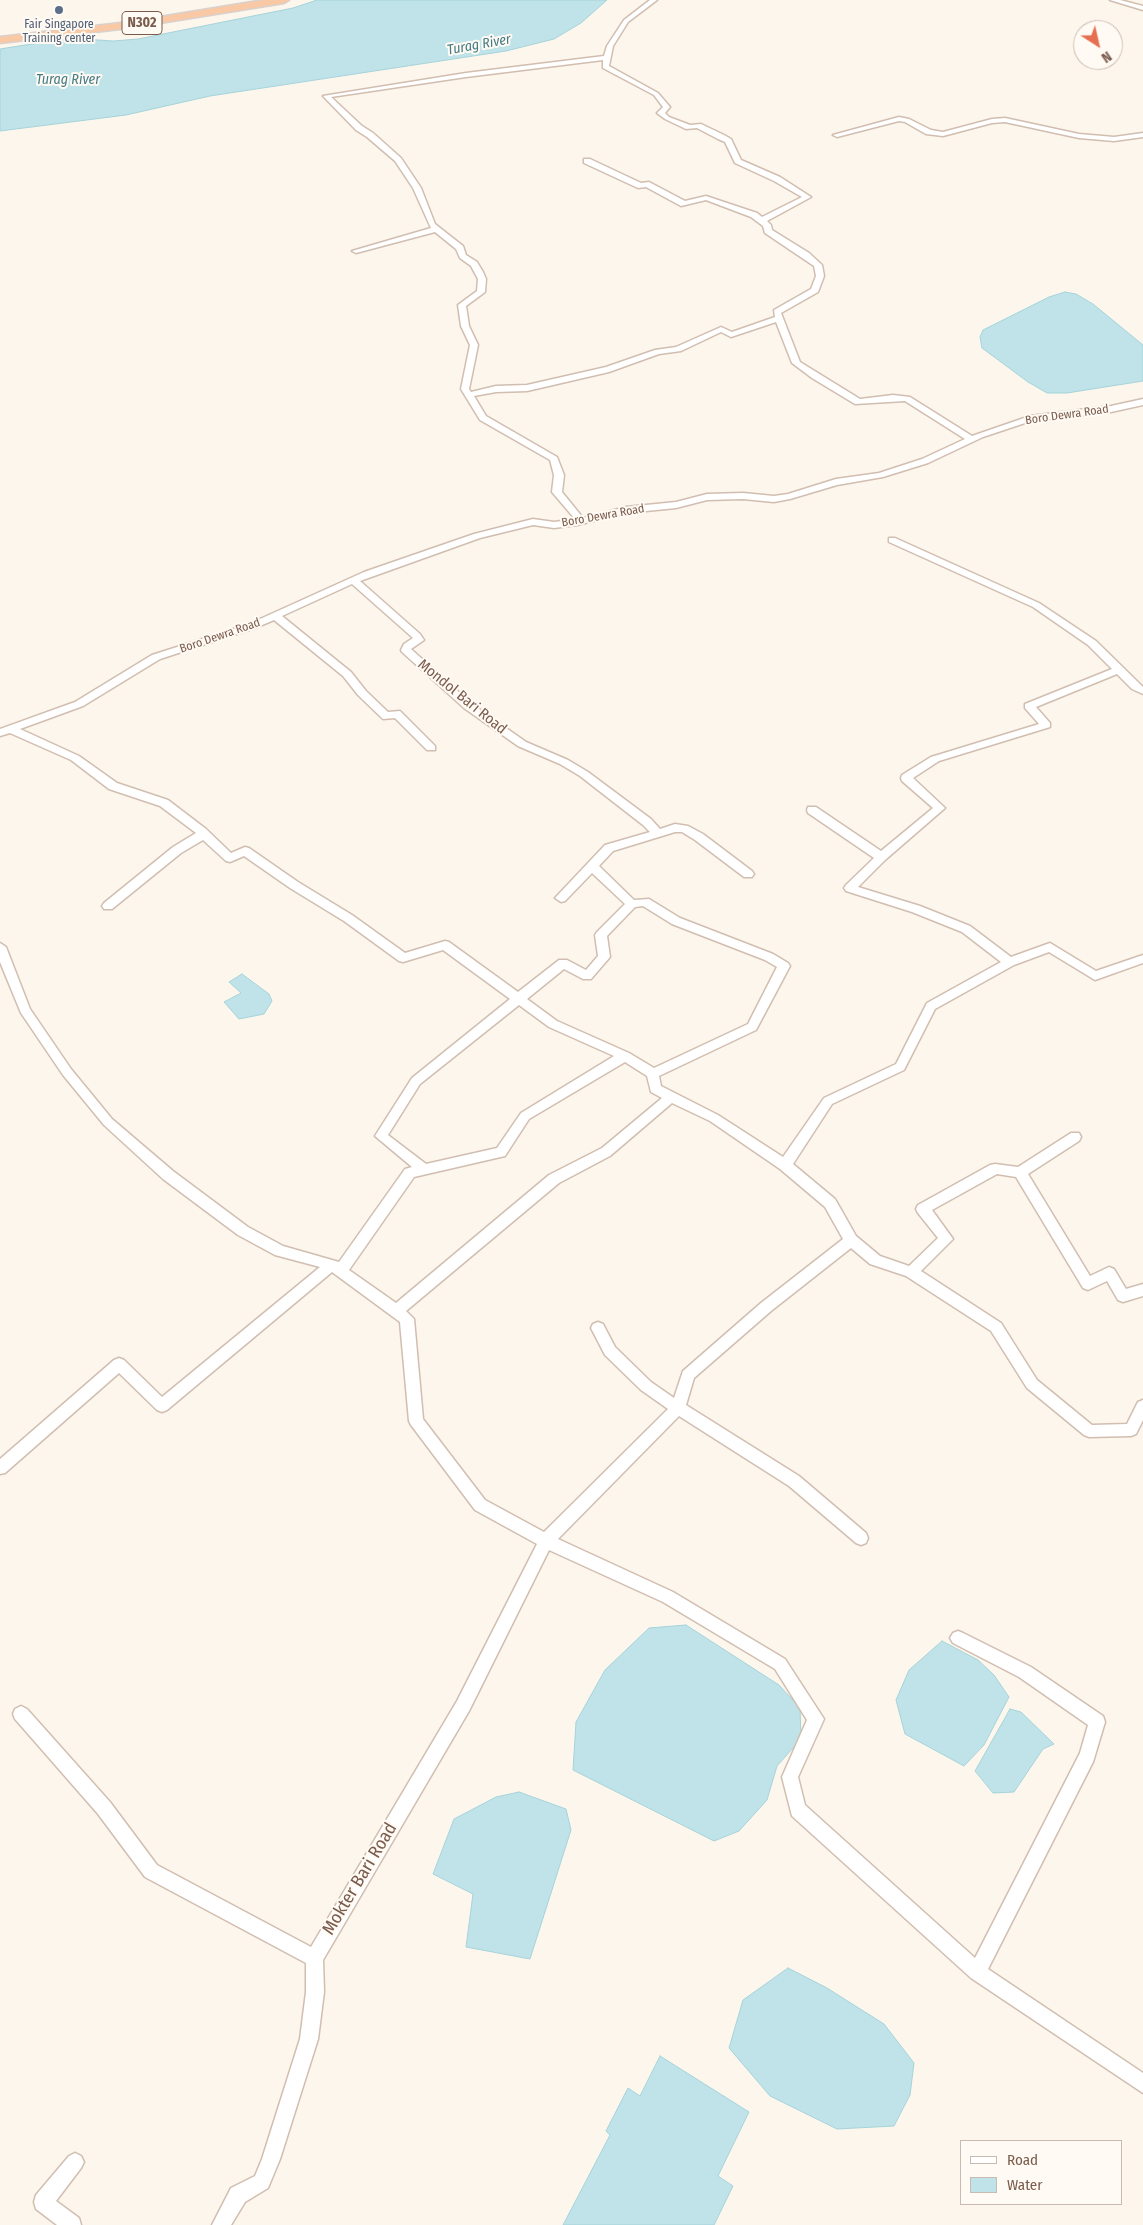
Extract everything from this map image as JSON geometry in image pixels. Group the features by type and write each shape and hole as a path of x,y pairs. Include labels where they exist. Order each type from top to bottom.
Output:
{"highway":[{"name":"N302","path":"0,40 120,26 284,0"}],"street":[{"path":"654,0 626,21 610,46 605,67 656,94 667,106 661,113 667,118 689,127 698,126 721,137 728,141 738,161 777,178 807,197 762,221"},
{"path":"1113,0 1143,8"},
{"path":"580,521 557,492 559,475 554,459 483,418 465,390 474,345 465,326 462,306 481,292 482,279 474,264 463,256 460,248 436,229 426,212 417,188 398,160 370,135 358,128 326,96 466,75 607,58"},
{"path":"836,136 900,119 907,120 929,132 943,134 992,121 1005,120 1079,136 1114,139 1143,135"},
{"path":"587,161 641,186 646,184 684,204 706,198 744,211 762,221 768,231 806,255 818,265 820,276 815,290 777,312 796,363 858,402 893,398 907,399 971,439"},
{"path":"356,251 436,229"},
{"path":"468,395 496,389 527,388 608,368 658,352 678,349 721,329 731,335 779,318"},
{"name":"Boro Dewra Road","path":"0,733 13,730 79,704 156,657 252,626 353,580 420,555 507,528 533,522 554,525 580,521 626,510 676,505 707,497 743,496 774,499 790,496 836,482 880,475 925,461 971,439 1030,419 1111,409 1143,402"},
{"path":"892,540 1036,605 1092,643 1143,691"},
{"name":"Mondol Bari Road","path":"353,580 417,636 419,640 408,646 406,650 468,706 522,744 564,762 584,774 622,805 647,822 657,833"},
{"path":"276,616 347,674 362,694 386,717 396,713 431,748"},
{"path":"1010,962 966,929 916,909 850,888 881,857 940,808 906,778 935,759 1046,725 1029,706 1119,670"},
{"path":"13,730 74,758 113,786 164,803 202,832 230,858 245,850 294,885 348,918 403,958 444,945 553,1024 625,1056 653,1074 655,1089 714,1118 784,1165 830,1203 851,1240 875,1260 911,1272 996,1327 1032,1384 1089,1431 1131,1430 1143,1406"},
{"path":"812,810 881,857"},
{"path":"561,898 610,848 675,828 684,829 699,837 748,874"},
{"path":"108,906 177,850 199,838 202,832"},
{"path":"592,866 632,904"},
{"path":"424,1170 381,1136 416,1081 562,963 587,976 604,957 601,935 632,904 645,902 676,921 769,957 784,966 752,1027 653,1074"},
{"path":"0,947 25,1010 67,1072 108,1122 175,1180 243,1231 280,1251 336,1268 407,1319 416,1421 480,1505 546,1541 668,1597 780,1664 816,1719 790,1776 798,1810 977,1972 1143,2084"},
{"path":"784,1165 828,1101 900,1067 931,1006 1010,962 1050,947 1095,976 1143,959"},
{"path":"0,1468 118,1364 162,1406 267,1317 336,1268 410,1173 501,1152 525,1116 625,1056"},
{"path":"396,1311 554,1179 606,1152 671,1097"},
{"path":"911,1272 946,1239 923,1210 995,1169 1020,1172 1075,1137"},
{"path":"1020,1172 1088,1284 1109,1273 1123,1296 1143,1290"},
{"path":"678,1408 688,1376 766,1308 851,1240"},
{"path":"598,1328 610,1351 646,1386 794,1481 861,1538"},
{"name":"Mokter Bari Road","path":"314,1958 463,1706 546,1541 678,1408"},
{"path":"958,1638 1025,1672 1098,1722 1087,1756 977,1972"},
{"path":"22,1714 104,1808 151,1870 314,1958 316,1992 309,2039 271,2159 262,2182 238,2195 221,2225"},
{"path":"72,2225 43,2202 75,2162"}],"water":[{"name":"Turag River","path":"317,0 607,0 581,23 554,39 506,51 210,96 126,115 0,131 0,49 69,38 113,41 138,39 293,8"},
{"path":"1065,292 1076,294 1093,304 1143,345 1143,381 1067,393 1047,393 1028,382 982,348 980,337 983,330 1049,297"},
{"path":"242,974 269,994 272,1001 264,1014 239,1019 224,1002 241,993 229,982"},
{"path":"686,1625 779,1685 800,1708 801,1739 777,1766 767,1800 739,1831 714,1841 573,1770 576,1722 605,1670 649,1628"},
{"path":"942,1641 978,1660 994,1675 1009,1697 984,1745 964,1766 905,1734 896,1700 909,1670"},
{"path":"1010,1709 1021,1712 1054,1744 1043,1749 1014,1792 993,1793 975,1771"},
{"path":"519,1792 566,1809 571,1830 530,1959 466,1947 473,1894 433,1874 454,1819 496,1797"},
{"path":"788,1968 827,1988 884,2024 914,2063 910,2095 894,2126 837,2129 770,2096 729,2048 743,2000"},
{"path":"660,2056 749,2112 718,2176 733,2186 714,2225 563,2225 610,2135 606,2131 628,2088 640,2096"}],"place":[{"name":"Fair Singapore Training center","path":"59,10"}]}
